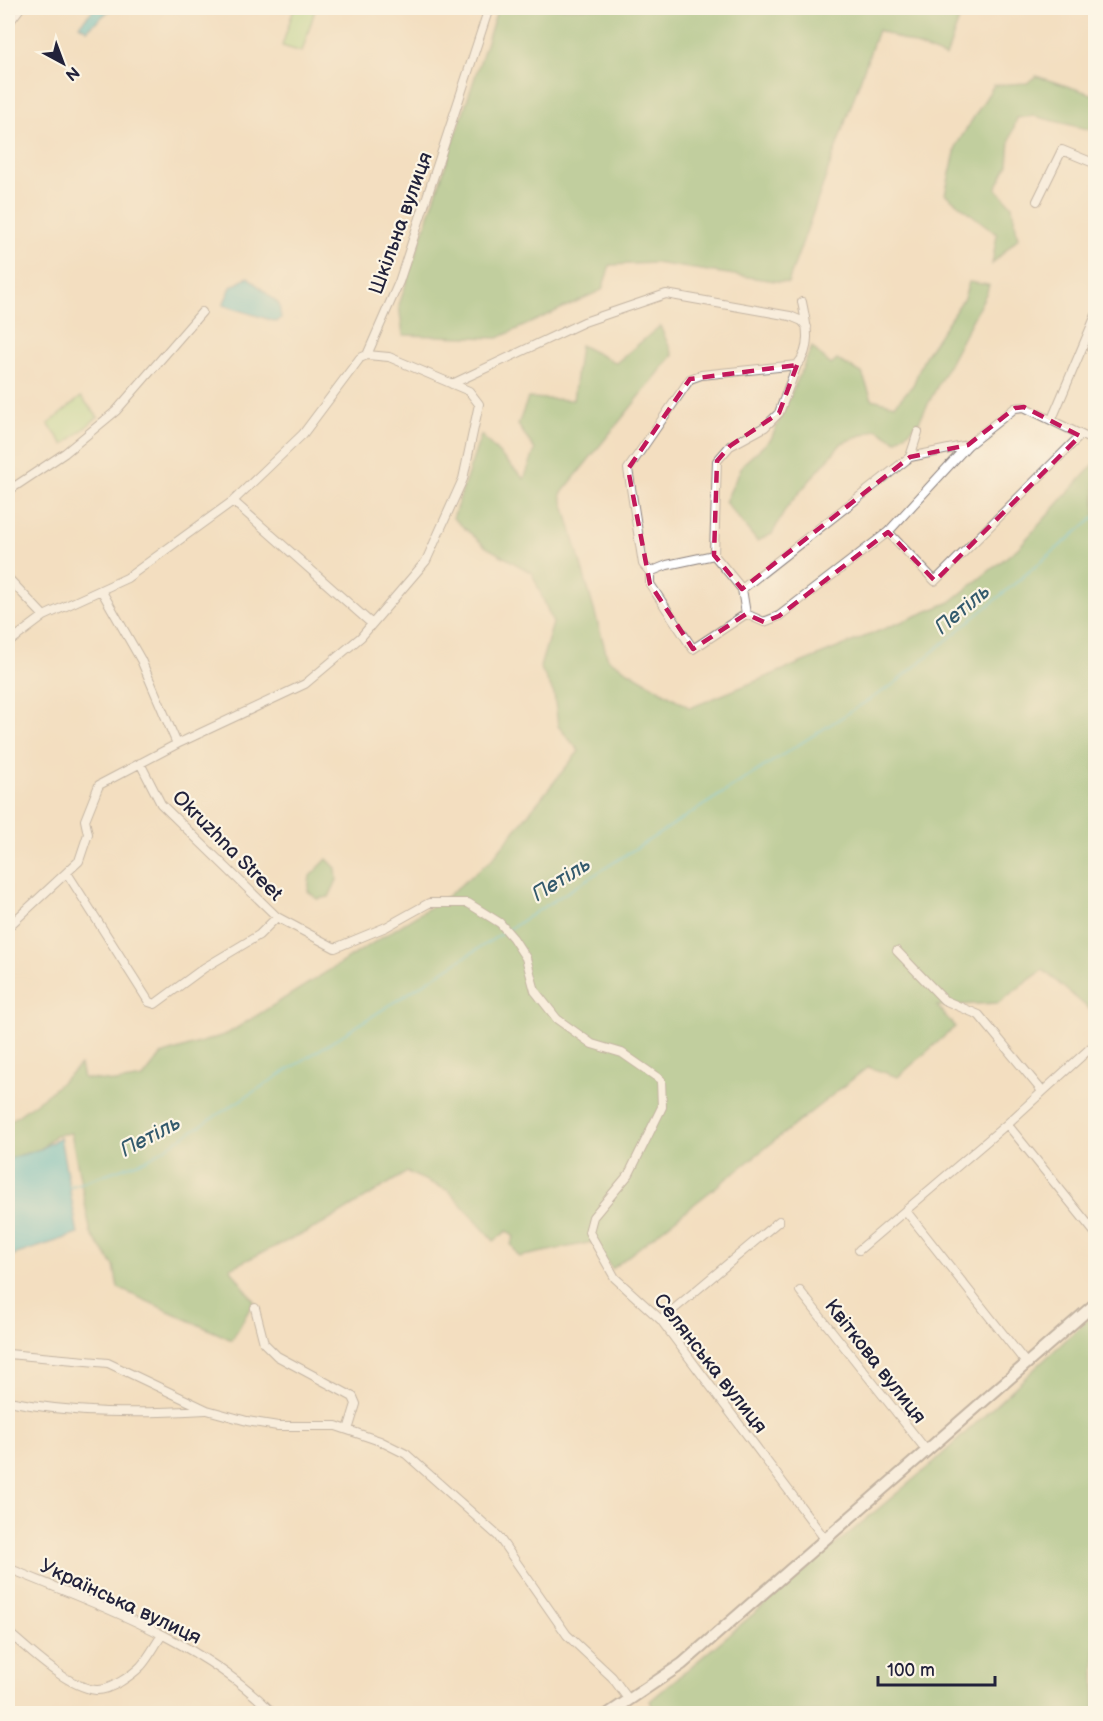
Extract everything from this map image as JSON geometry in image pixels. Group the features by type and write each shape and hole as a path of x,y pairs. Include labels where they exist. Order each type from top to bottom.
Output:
{"street":[{"path":"8,24 20,8"},
{"name":"Шкільна вулиця","path":"8,643 45,616 127,578 232,501 303,434 360,358 367,355 399,282 489,8"},
{"path":"1037,201 1062,150 1095,164"},
{"path":"452,384 584,322 666,294 790,316 802,321 808,328"},
{"path":"747,614 742,589 714,555 717,461 730,446 765,427 779,413 797,365 803,358 808,328 802,302"},
{"path":"8,491 65,453 116,411 202,312"},
{"path":"1052,419 1095,315"},
{"path":"8,927 79,861 88,834 85,820 99,785 177,744 305,684 361,637 426,561 463,479 479,405 469,391 389,357 367,355"},
{"path":"747,614 693,649 650,584 650,572 643,564 628,469 690,379 701,375 797,365"},
{"path":"747,614 764,622 779,616 888,532 968,445 1015,408 1024,407 1095,442"},
{"path":"910,457 918,432"},
{"path":"888,532 934,581 1080,436"},
{"path":"742,589 910,457 968,445"},
{"path":"232,501 372,624"},
{"path":"650,572 667,565 714,555"},
{"path":"8,578 45,616"},
{"path":"101,590 141,660 177,744"},
{"name":"Okruzhna Street","path":"140,763 161,804 277,917 335,948 386,927 429,903 468,903 500,923 513,938 526,958 535,991 557,1019 592,1044 622,1053 661,1080"},
{"name":"Okruzhna Street","path":"67,873 149,1002 155,1004 204,968 259,935 277,917"},
{"path":"897,951 944,1000 979,1015 1042,1091"},
{"path":"859,1250 1007,1124 1095,1042"},
{"name":"Селянська вулиця","path":"661,1080 662,1107 629,1174 593,1217 589,1232 615,1278 661,1320 825,1539"},
{"path":"1007,1124 1095,1234"},
{"path":"906,1211 1026,1364"},
{"path":"661,1320 779,1221"},
{"name":"Квіткова вулиця","path":"800,1291 927,1451"},
{"path":"608,1713 682,1664 1095,1303"},
{"path":"255,1308 264,1343 277,1356 353,1397 356,1404 348,1430"},
{"path":"8,1354 108,1363 207,1410 247,1421 278,1426 336,1426 406,1454 498,1536 567,1635 612,1677 629,1700"},
{"path":"8,1401 79,1412 144,1414 207,1410"},
{"name":"Українська вулиця","path":"8,1568 162,1635 221,1669 274,1713"},
{"path":"8,1632 37,1657 76,1683 98,1690 117,1683 141,1666 162,1635"}],"highlighted area":[{"path":"797,365 779,413 730,446 717,461 714,555 742,589 910,457 968,445 1015,408 1024,407 1080,436 935,581 888,532 779,616 764,622 746,614 693,649 650,584 628,469 690,379"}],"green space":[{"path":"294,8 315,10 302,52 282,46"},
{"path":"498,8 963,8 946,57 878,30 788,283 655,263 610,265 602,290 498,338 403,335 399,305"},
{"path":"1036,76 1095,95 1095,131 1034,116 1017,118 1010,140 1008,165 996,188 1012,206 1018,238 992,264 997,234 945,194 957,144 994,85 1027,83"},
{"path":"969,282 989,285 987,292 917,425 896,441 877,429 842,443 787,507 772,534 757,541 725,502 743,464 771,439 812,347 831,365 837,360 862,373 872,399 895,405 913,385 925,356 964,298"},
{"path":"660,326 673,355 561,494 608,659 690,708 950,602 1018,548 1095,463 1095,1014 1043,970 998,1003 937,1006 955,1027 898,1077 868,1067 612,1269 593,1242 519,1257 511,1244 514,1237 507,1231 494,1241 449,1191 407,1172 323,1224 230,1268 254,1301 232,1340 118,1288 114,1266 91,1234 71,1133 55,1135 41,1149 8,1159 8,1123 49,1093 80,1065 83,1078 116,1082 143,1078 161,1055 227,1034 445,898 492,859 579,751 558,726 554,694 540,667 553,623 532,573 486,547 453,518 481,435 524,479 535,450 518,425 528,398 573,400 580,345 616,363"},
{"path":"81,397 98,417 64,445 48,424"},
{"path":"327,859 336,868 337,880 329,897 317,899 308,891 310,876"},
{"path":"1095,1313 1095,1713 655,1713 650,1701 934,1462"}],"water":[{"path":"95,8 112,8 87,30 79,25"},
{"path":"248,277 279,304 281,318 277,322 223,305 231,287"},
{"path":"60,1137 78,1234 8,1257 8,1159 41,1149"}],"waterway":[{"name":"Петіль","path":"69,1187 148,1159 894,684 1096,516"}]}
